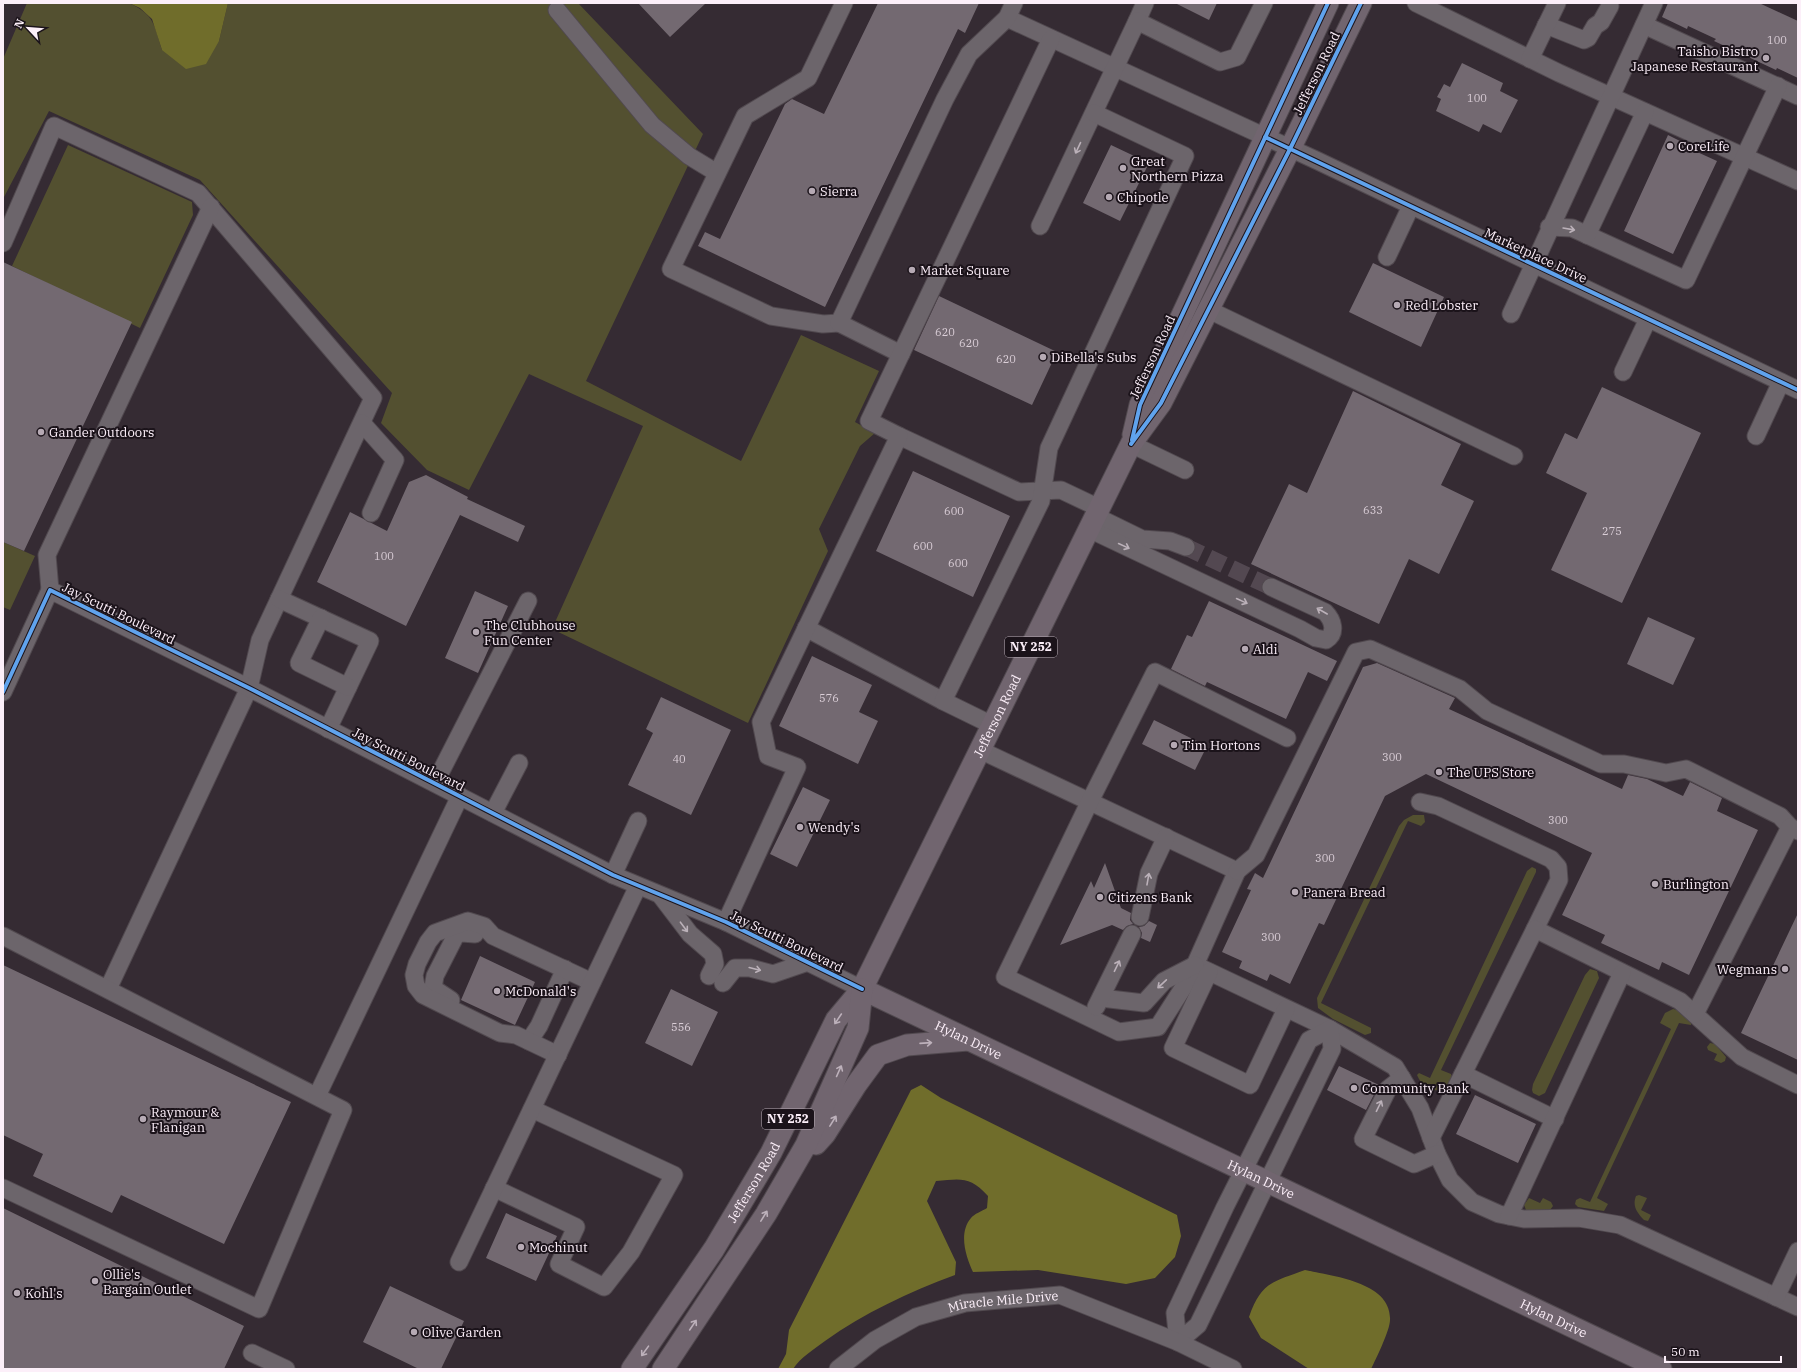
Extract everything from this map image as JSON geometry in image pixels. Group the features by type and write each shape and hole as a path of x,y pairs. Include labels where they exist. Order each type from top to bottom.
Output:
{"main road":[{"name":"Jefferson Road","path":"1131,444 1140,405 1328,3"},
{"name":"Jefferson Road","path":"632,1369 714,1249 771,1153 836,1020 862,989 1131,444 1161,402 1209,310 1361,3"},
{"name":"Jefferson Road","path":"667,1365 766,1214 806,1145 858,1028 862,989"},
{"name":"Hylan Drive","path":"862,989 1661,1369"},
{"path":"790,1173 824,1134 856,1085 878,1055 907,1045 970,1040"}],"street":[{"path":"844,3 808,78 745,116 671,270 771,316 823,324 839,323 901,354"},
{"path":"839,323 945,99 969,54 1007,18 1014,3"},
{"path":"1040,226 1116,68 1145,3"},
{"path":"1137,21 1220,62 1237,57 1264,3"},
{"path":"1416,3 1445,9 1530,59 1798,181"},
{"path":"1530,59 1557,3"},
{"path":"1510,314 1654,3"},
{"path":"1546,25 1584,40 1588,38 1595,26 1602,22 1605,4"},
{"path":"557,10 652,125 689,156 717,173"},
{"name":"Marketplace Drive","path":"1007,18 1265,137 1798,390"},
{"path":"1644,25 1798,96"},
{"path":"1051,39 869,421 1019,492 1061,490 1094,518 1316,638 1326,640 1331,636 1333,631 1333,623 1325,612 1271,587"},
{"path":"1549,227 1572,228 1686,280 1778,86"},
{"path":"1587,236 1645,112"},
{"path":"943,701 1041,501 1049,448 1185,156 1094,113"},
{"path":"3,243 54,126 198,193 373,398 260,640 249,688 108,989"},
{"path":"1387,256 1411,206"},
{"path":"50,590 47,556 210,207"},
{"path":"1209,310 1514,456"},
{"path":"1622,372 1648,319"},
{"path":"1756,436 1781,382"},
{"path":"362,423 395,460 371,513"},
{"path":"726,922 797,767 768,756 761,722 899,436"},
{"path":"1131,444 1185,470"},
{"path":"1094,518 1142,540 1170,541 1186,547"},
{"name":"Jay Scutti Boulevard","path":"3,692 50,590 249,688 613,874 661,896 726,922 862,989"},
{"path":"279,599 370,641 328,729"},
{"path":"434,783 528,601"},
{"path":"321,618 300,663 348,687"},
{"path":"806,628 943,701 992,725"},
{"path":"1286,1009 1250,1085 1173,1048 1237,871 1256,855 1356,652 1370,649 1460,689 1486,711 1601,764 1624,764 1666,772 1686,769 1780,816 1794,829 1695,1014"},
{"path":"1202,968 1184,988 1158,1027 1119,1032 1005,977 1090,801 1155,672 1287,738"},
{"path":"980,750 1237,871"},
{"path":"493,813 519,763"},
{"path":"316,1096 460,796"},
{"path":"1420,802 1438,806 1551,859 1558,867 1559,880 1431,1138"},
{"path":"613,874 638,821"},
{"path":"1140,917 1149,873 1166,837"},
{"path":"459,1262 638,886"},
{"path":"661,896 690,934 713,954 716,980 735,968 750,968 773,974 808,962"},
{"path":"558,1055 522,1038 500,1033 423,995 416,986 414,975 417,964 428,942 435,933 456,924 468,921 484,926 493,936 592,982"},
{"path":"1534,929 1680,1001 1742,1057 1798,1085"},
{"path":"493,936 480,936 471,933 456,935 435,976 433,988 447,998 504,1024 522,1038"},
{"path":"1090,1019 1132,934"},
{"path":"3,936 343,1110 259,1309 3,1188"},
{"path":"1101,998 1144,1003 1164,981 1202,968 1330,1029 1395,1067 1420,1108 1437,1154 1450,1180 1472,1202 1498,1214 1524,1220 1578,1218 1620,1225 1798,1307"},
{"path":"522,1038 539,1026 565,969"},
{"path":"1509,1216 1622,973"},
{"path":"1178,1342 1174,1313 1243,1170 1309,1040 1330,1029"},
{"path":"1178,1342 1198,1325 1268,1182 1332,1049 1330,1029"},
{"path":"1463,1074 1555,1119"},
{"path":"1402,1078 1388,1089 1363,1139 1414,1164 1437,1154"},
{"path":"494,1188 576,1227 559,1264 604,1287 631,1252 674,1175 532,1109"},
{"path":"1776,1297 1797,1256"},
{"name":"Miracle Mile Drive","path":"838,1369 875,1340 916,1317 965,1303 1060,1295 1178,1342 1233,1369"},
{"path":"252,1353 286,1369"}],"shaded area":[{"path":"27,3 129,3 138,7 149,17 155,27 162,50 219,41 228,3 578,3 703,134 586,381 741,461 801,335 879,371 855,422 875,433 860,446 819,529 828,551 748,723 552,629 643,426 529,374 469,490 427,470 381,423 392,393 200,180 49,111 3,199 3,59"},
{"path":"129,3 228,3 219,41 206,64 186,69 162,50 152,19 140,8"},
{"path":"68,145 192,202 193,215 140,328 12,266"},
{"path":"3,542 35,556 10,610 3,607"},
{"path":"1413,815 1424,815 1425,822 1421,826 1408,821 1321,1003 1371,1028 1371,1033 1365,1035 1333,1019 1318,1008 1317,998 1399,826 1404,820"},
{"path":"1532,867 1536,869 1536,872 1441,1070 1451,1074 1452,1077 1444,1087 1439,1090 1429,1089 1420,1081 1417,1075 1419,1073 1430,1078 1527,871"},
{"path":"1590,969 1597,971 1599,978 1545,1093 1539,1096 1533,1093 1533,1084 1585,975"},
{"path":"1673,1009 1681,1011 1691,1022 1691,1025 1679,1023 1597,1198 1608,1204 1604,1211 1578,1207 1575,1204 1576,1200 1580,1198 1590,1202 1671,1029 1660,1023 1665,1013"},
{"path":"1710,1043 1715,1044 1726,1057 1725,1061 1721,1063 1714,1060 1717,1054 1708,1050 1707,1047"},
{"path":"921,1085 941,1098 1177,1215 1181,1236 1175,1257 1155,1278 1126,1284 1038,1270 973,1272 964,1245 965,1231 967,1224 972,1217 987,1208 988,1196 976,1185 965,1180 936,1181 927,1201 956,1262 955,1275 904,1296 855,1321 808,1354 793,1369 778,1369 786,1354 789,1330 911,1090"},
{"path":"1639,1195 1647,1198 1641,1210 1651,1215 1648,1221 1644,1220 1639,1215 1636,1209 1635,1200 1636,1196"},
{"path":"1529,1198 1540,1203 1543,1198 1551,1202 1553,1206 1550,1210 1526,1210 1524,1205"},
{"path":"1305,1270 1344,1278 1358,1283 1371,1289 1381,1297 1388,1307 1390,1320 1388,1330 1371,1369 1309,1369 1261,1338 1249,1317 1258,1297 1264,1290 1276,1281"}],"building":[{"path":"638,3 706,3 670,37"},
{"name":"Sierra","path":"878,3 979,3 965,33 958,29 825,307 698,246 705,232 720,239 785,104 792,99 824,114"},
{"path":"1175,3 1217,3 1209,20"},
{"path":"1668,3 1759,3 1798,21 1798,78 1777,68 1776,70 1714,41 1716,39 1688,26 1687,29 1662,17"},
{"path":"1462,63 1503,83 1500,91 1518,100 1501,133 1483,124 1479,132 1436,111 1441,99 1437,97 1444,84 1450,87"},
{"path":"1668,135 1696,149 1695,151 1717,161 1673,254 1624,231"},
{"path":"1111,145 1149,163 1120,221 1083,203"},
{"name":"Gander Outdoors","path":"3,262 132,322 24,551 3,542"},
{"name":"Red Lobster","path":"1373,263 1444,297 1421,347 1349,312"},
{"path":"939,296 1057,352 1032,405 914,350"},
{"path":"1602,387 1701,433 1622,603 1551,570 1587,493 1546,473 1565,433 1577,439"},
{"path":"1353,391 1461,444 1441,485 1474,501 1439,574 1409,559 1379,624 1251,564 1289,484 1307,493"},
{"path":"913,471 1010,516 973,597 876,551"},
{"path":"426,475 468,497 467,499 525,526 518,542 460,515 406,626 317,582 350,512 387,531 409,482"},
{"name":"The Clubhouse Fun Center","path":"475,591 508,606 478,673 445,658"},
{"name":"Aldi","path":"1209,601 1337,661 1327,681 1308,672 1286,719 1207,682 1205,686 1171,669 1187,635 1192,637"},
{"path":"1648,617 1695,638 1673,685 1627,664"},
{"path":"812,656 872,685 859,712 878,721 858,764 779,726"},
{"path":"1377,663 1455,698 1449,709 1622,789 1628,775 1647,779 1683,796 1690,782 1722,798 1717,811 1758,830 1689,975 1662,962 1659,970 1601,943 1605,935 1562,915 1592,853 1426,774 1385,796 1324,925 1319,923 1290,984 1270,974 1267,981 1239,968 1242,961 1222,952 1251,890 1247,889 1255,873 1263,878 1363,667"},
{"path":"661,697 731,730 691,815 628,785 653,733 646,729"},
{"name":"Tim Hortons","path":"1154,720 1207,746 1195,770 1142,744"},
{"name":"Wendy's","path":"803,787 830,800 797,867 770,854"},
{"name":"Citizens Bank","path":"1105,863 1121,908 1131,913 1130,920 1133,924 1127,926 1123,930 1112,925 1060,945 1091,881 1094,888"},
{"name":"Wegmans","path":"1798,913 1798,1060 1741,1033"},
{"path":"1149,921 1157,925 1150,942 1141,938 1142,933 1139,927 1144,926"},
{"name":"McDonald's","path":"480,956 535,982 515,1025 461,1000"},
{"name":"Raymour & Flanigan","path":"3,965 291,1102 224,1244 121,1195 112,1213 33,1176 43,1154 3,1135"},
{"path":"671,989 718,1012 692,1066 645,1043"},
{"name":"Community Bank","path":"1339,1066 1379,1085 1366,1110 1327,1090"},
{"path":"1475,1095 1536,1124 1518,1163 1456,1134"},
{"name":"Ollie's Bargain Outlet","path":"3,1208 244,1326 224,1369 3,1369"},
{"name":"Mochinut","path":"506,1213 557,1236 536,1281 486,1258"},
{"name":"Olive Garden","path":"390,1286 464,1321 441,1369 419,1369 363,1342"}],"tunnel":[{"path":"1186,547 1271,587"}],"cycle path":[{"path":"1132,440 1140,405 1328,3"},
{"path":"1131,444 1161,403 1290,149 1361,3"},
{"path":"1265,137 1798,390"},
{"path":"3,692 50,590 249,688 613,875 726,922 862,989"}],"place":[{"name":"Taisho Bistro Japanese Restaurant","path":"1766,58"},
{"name":"CoreLife","path":"1670,146"},
{"name":"Great Northern Pizza","path":"1123,168"},
{"name":"Sierra","path":"812,191"},
{"name":"Chipotle","path":"1109,197"},
{"name":"Market Square","path":"912,270"},
{"name":"Red Lobster","path":"1397,305"},
{"name":"DiBella's Subs","path":"1043,357"},
{"name":"Gander Outdoors","path":"41,432"},
{"name":"The Clubhouse Fun Center","path":"476,632"},
{"name":"Aldi","path":"1245,649"},
{"name":"Tim Hortons","path":"1174,745"},
{"name":"The UPS Store","path":"1439,772"},
{"name":"Wendy's","path":"800,827"},
{"name":"Burlington","path":"1655,884"},
{"name":"Panera Bread","path":"1295,892"},
{"name":"Citizens Bank","path":"1100,897"},
{"name":"Wegmans","path":"1785,969"},
{"name":"McDonald's","path":"497,991"},
{"name":"Community Bank","path":"1354,1088"},
{"name":"Raymour & Flanigan","path":"143,1119"},
{"name":"Mochinut","path":"521,1247"},
{"name":"Ollie's Bargain Outlet","path":"95,1281"},
{"name":"Kohl's","path":"17,1293"},
{"name":"Olive Garden","path":"414,1332"}]}
